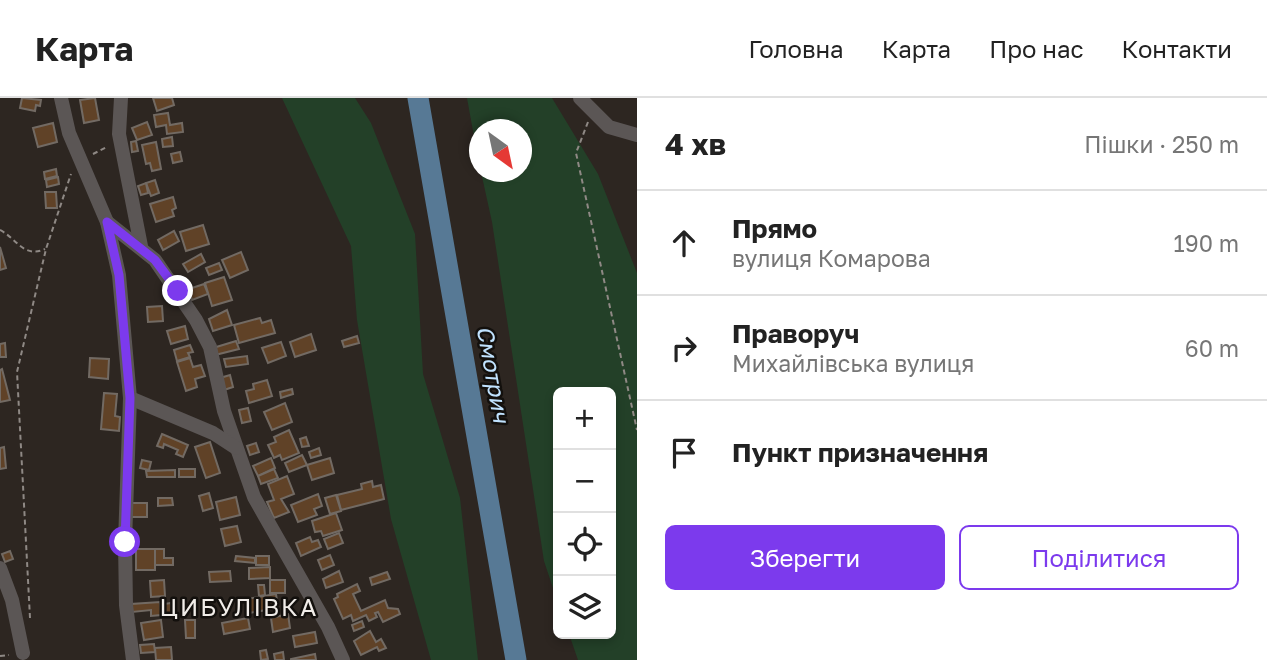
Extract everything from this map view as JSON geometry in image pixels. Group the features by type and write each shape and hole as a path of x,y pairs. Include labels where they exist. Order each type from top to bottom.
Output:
{"street":[{"path":"61,98 78,157 107,222 119,275 130,398 125,542 126,605 133,660"},
{"path":"121,98 119,134 141,246"},
{"path":"580,98 609,127 637,135"},
{"path":"107,222 141,246 178,291 210,347 224,411 254,498 328,627 343,660"},
{"path":"130,398 213,433 237,449"},
{"path":"0,568 12,600 23,653"}],"path":[{"path":"592,111 576,153 637,430"},
{"path":"30,625 17,372 46,249 78,157 107,147 119,134"},
{"path":"0,230 23,249 37,253 46,249"}],"green space":[{"path":"282,98 355,98 371,123 415,234 423,374 460,498 478,660 431,660 391,519 357,320 351,246"},
{"path":"467,98 552,98 598,174 637,273 637,660 578,660 571,639 616,639 616,387 553,387 553,588 544,561 492,222 483,182 532,182 532,119 471,119"}],"building":[{"path":"22,98 41,100 40,106 36,105 35,111 20,108"},
{"path":"95,98 99,120 84,123 80,100"},
{"path":"153,98 172,98 174,105 157,111"},
{"path":"168,113 170,125 182,123 183,132 167,134 166,125 156,127 154,115"},
{"path":"147,122 152,135 137,140 132,128"},
{"path":"53,123 57,142 38,147 33,128"},
{"path":"172,137 173,146 163,147 162,139"},
{"path":"136,141 138,151 132,152 131,142"},
{"path":"156,142 161,169 152,171 150,163 146,164 142,145"},
{"path":"180,152 182,161 173,163 171,154"},
{"path":"56,169 57,176 45,179 44,172"},
{"path":"58,177 59,184 47,187 46,180"},
{"path":"155,180 159,193 151,196 146,183"},
{"path":"146,183 148,193 141,195 138,186"},
{"path":"45,192 56,192 57,208 46,208"},
{"path":"173,197 176,208 172,210 174,216 156,222 150,204"},
{"path":"203,225 209,244 186,251 180,232"},
{"path":"174,231 179,241 163,250 158,240"},
{"path":"0,247 6,268 0,270"},
{"path":"241,252 248,270 230,278 222,260"},
{"path":"201,254 205,262 188,272 183,264"},
{"path":"219,263 222,270 209,275 206,268"},
{"path":"224,277 232,300 212,306 205,283"},
{"path":"204,284 208,294 192,300 189,289"},
{"path":"162,306 163,321 148,322 147,307"},
{"path":"227,310 232,325 213,331 209,319"},
{"path":"260,318 262,323 271,320 275,333 239,343 234,325"},
{"path":"185,326 188,339 171,344 167,331"},
{"path":"311,334 316,350 295,357 290,342"},
{"path":"357,336 359,343 344,347 342,341"},
{"path":"236,341 239,349 215,355 213,348"},
{"path":"281,342 286,356 268,363 262,348"},
{"path":"5,343 6,357 0,357 0,344"},
{"path":"190,345 193,352 188,353 190,357 177,361 174,350"},
{"path":"247,356 248,364 226,367 224,359"},
{"path":"90,358 109,359 108,379 89,377"},
{"path":"190,358 193,367 201,365 205,376 195,379 197,387 186,391 177,362"},
{"path":"2,369 10,400 0,402 0,370"},
{"path":"230,375 233,387 224,390 220,378"},
{"path":"267,380 272,396 249,403 246,391 254,389 253,384"},
{"path":"292,389 293,394 281,398 280,392"},
{"path":"104,393 117,394 115,416 120,417 119,431 101,429"},
{"path":"285,403 292,422 272,430 264,412"},
{"path":"248,408 251,421 242,423 239,410"},
{"path":"289,430 299,453 282,460 280,455 274,458 268,445 276,442 274,437"},
{"path":"162,434 188,445 183,457 176,454 178,450 164,444 163,448 157,446"},
{"path":"306,437 309,446 302,447 300,439"},
{"path":"210,442 220,473 206,478 195,447"},
{"path":"256,443 259,452 250,455 247,446"},
{"path":"4,447 6,468 0,469 0,448"},
{"path":"319,448 321,455 311,458 309,452"},
{"path":"302,455 307,465 289,472 285,463"},
{"path":"271,458 275,468 258,476 253,466"},
{"path":"330,458 334,473 312,480 307,465"},
{"path":"142,460 151,462 149,470 140,468"},
{"path":"179,469 195,469 195,477 179,477"},
{"path":"274,469 278,478 261,484 258,476"},
{"path":"175,470 175,477 147,477 146,471"},
{"path":"287,476 294,494 281,499 289,512 274,518 267,502 274,500 268,484"},
{"path":"372,481 373,487 381,485 384,499 341,510 337,495 362,489 361,484"},
{"path":"209,493 213,508 203,511 199,496"},
{"path":"318,494 322,506 314,509 317,515 298,522 291,505"},
{"path":"336,495 341,511 330,514 325,498"},
{"path":"236,497 240,515 220,520 216,502"},
{"path":"158,498 172,498 173,505 158,506"},
{"path":"130,503 147,503 147,517 130,517"},
{"path":"336,513 342,530 323,536 321,531 315,532 312,521"},
{"path":"237,526 241,542 225,546 221,529"},
{"path":"339,533 343,543 328,549 324,539"},
{"path":"310,537 312,542 318,540 321,547 301,556 296,543"},
{"path":"136,549 155,549 155,570 136,570"},
{"path":"155,549 164,549 164,558 173,558 173,565 155,565"},
{"path":"10,551 13,559 5,562 2,554"},
{"path":"330,555 334,565 322,570 318,560"},
{"path":"236,556 255,558 255,563 235,561"},
{"path":"256,556 269,556 269,565 256,565"},
{"path":"270,567 270,578 249,579 249,568"},
{"path":"230,571 231,581 210,582 209,572"},
{"path":"339,571 343,582 326,588 323,579"},
{"path":"387,572 390,579 372,585 370,578"},
{"path":"164,580 165,596 151,597 150,581"},
{"path":"270,580 285,580 285,593 270,593"},
{"path":"357,584 360,591 353,594 361,611 385,600 388,608 398,609 400,614 383,622 378,612 375,613 377,617 369,621 366,615 353,621 351,615 343,619 334,599 338,597 337,594"},
{"path":"258,585 264,585 265,595 259,596"},
{"path":"276,594 278,608 249,613 247,599"},
{"path":"160,602 161,615 151,616 151,610 132,612 131,604"},
{"path":"171,603 172,614 166,615 164,604"},
{"path":"288,614 290,628 273,632 271,618"},
{"path":"248,618 250,629 224,634 222,623"},
{"path":"161,620 163,637 144,640 141,623"},
{"path":"185,620 195,620 195,638 186,638"},
{"path":"362,621 364,627 354,631 352,625"},
{"path":"370,631 376,642 381,639 386,648 379,651 377,647 361,655 354,641"},
{"path":"315,632 317,643 295,647 293,636"},
{"path":"154,644 155,652 141,653 140,645"},
{"path":"171,647 172,660 156,660 155,648"},
{"path":"266,650 268,659 261,660 260,651"},
{"path":"283,652 284,660 275,660 274,654"},
{"path":"315,654 316,660 291,660 291,659"}],"waterway":[{"name":"Смотрич","path":"418,98 516,660"}],"district":[{"name":"ЦИБУЛІВКА","path":"239,608"}],"route":[{"path":"125,542 130,398 119,275 107,222 141,246 178,291"}]}
